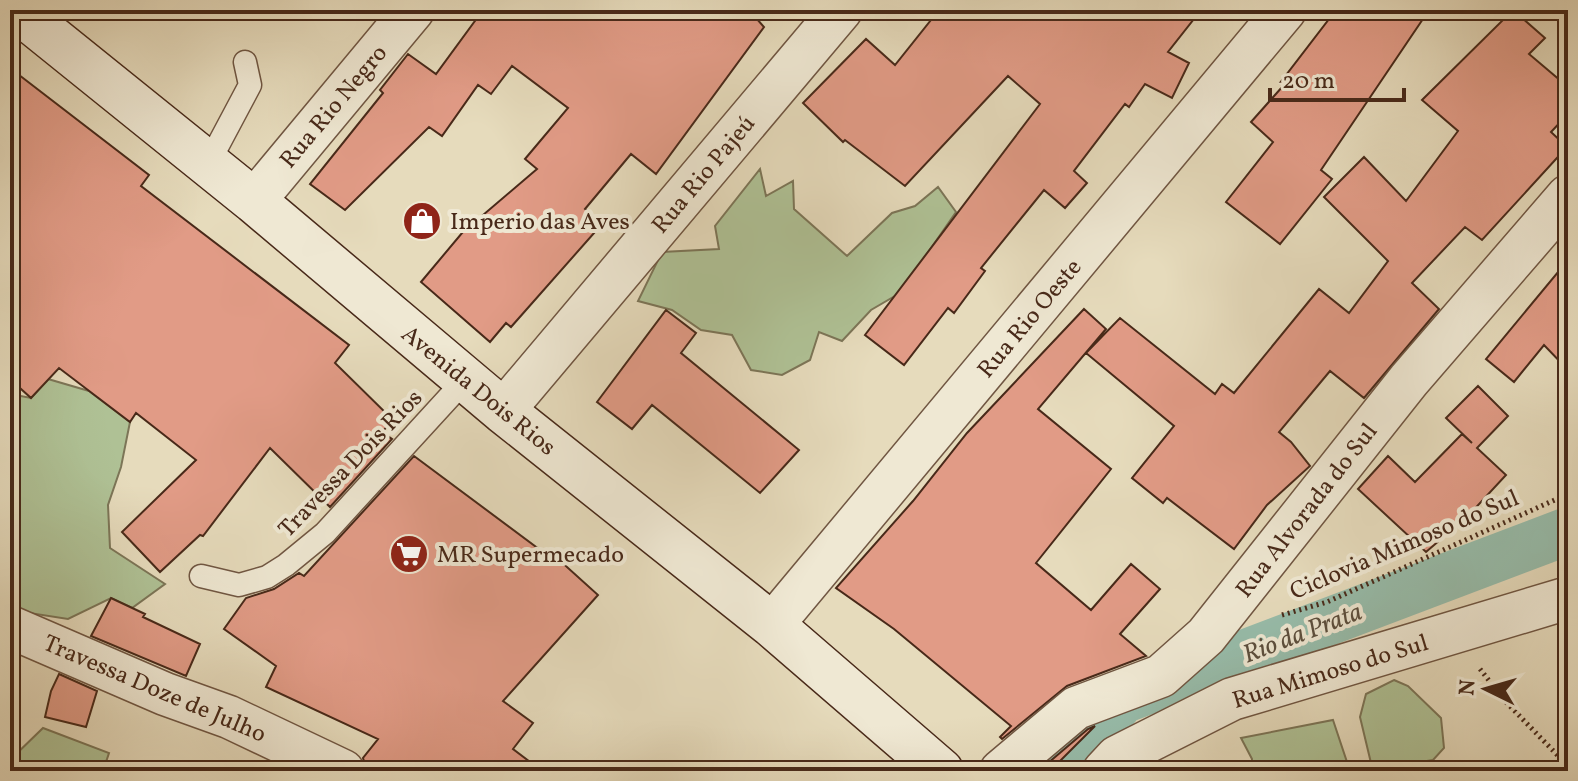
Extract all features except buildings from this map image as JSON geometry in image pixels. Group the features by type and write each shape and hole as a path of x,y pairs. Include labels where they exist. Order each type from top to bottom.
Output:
{"main road":[{"name":"Avenida Dois Rios","path":"17,10 254,201 503,411 772,625 941,771"}],"street":[{"name":"Rua Rio Negro","path":"254,201 413,10"},
{"name":"Rua Rio Pajeú","path":"503,411 841,10"},
{"name":"Rua Rio Oeste","path":"772,625 1285,10"},
{"name":"Rua Alvorada do Sul","path":"1001,771 1076,708 1161,676 1206,636 1409,380 1568,196"},
{"name":"Rua Mimoso do Sul","path":"1104,771 1117,757 1232,699 1568,598"},
{"name":"Travessa Doze de Julho","path":"10,627 165,694 229,717 343,771"}],"lane":[{"path":"208,164 250,85 245,62"},
{"name":"Travessa Dois Rios","path":"201,576 239,585 267,577 286,565 325,533 465,380"}],"path":[{"name":"Ciclovia Mimoso do Sul","path":"1281,615 1327,602 1568,494"},
{"path":"1453,633 1505,701 1568,766"}],"green space":[{"path":"760,169 766,196 793,181 794,209 847,256 892,213 915,206 938,187 956,212 900,293 871,310 842,341 819,332 810,360 782,375 751,370 732,335 701,330 672,310 638,301 662,252 719,249 715,226"},
{"path":"48,379 89,391 130,422 121,467 108,505 110,548 165,584 132,608 111,598 68,619 10,610 10,394 31,398"},
{"path":"1394,680 1408,686 1441,718 1444,748 1433,760 1421,762 1415,771 1386,771 1371,763 1360,717 1366,694"},
{"path":"1333,720 1350,771 1251,771 1252,759 1241,738"},
{"path":"43,728 109,753 103,771 10,771 10,760"}],"waterway":[{"name":"Rio da Prata","path":"1064,771 1122,700 1568,531"}],"place":[{"name":"Imperio das Aves","path":"422,221"},
{"name":"MR Supermecado","path":"409,554"}]}
